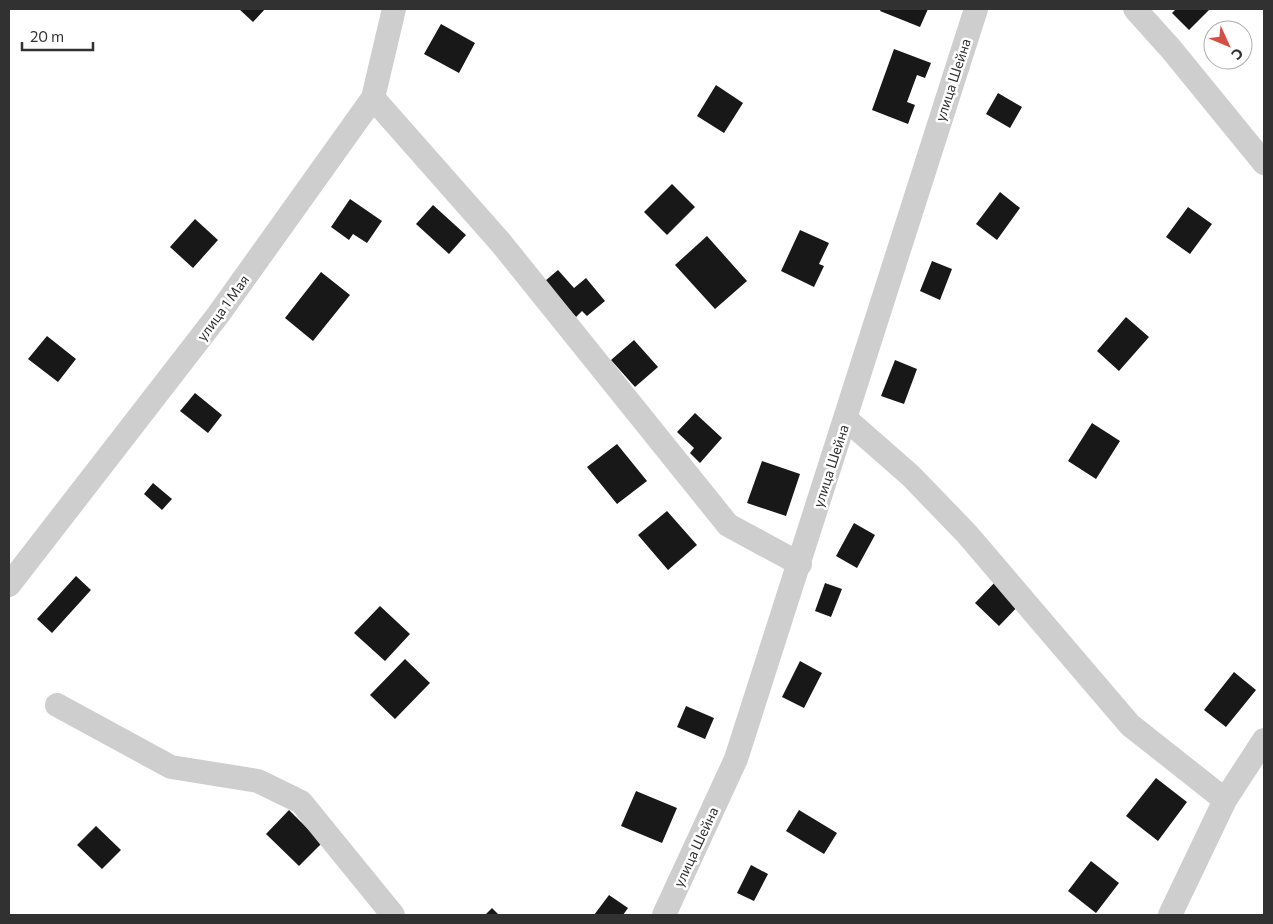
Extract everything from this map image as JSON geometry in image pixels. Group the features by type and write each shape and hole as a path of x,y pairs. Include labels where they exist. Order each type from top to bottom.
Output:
{"street":[{"name":"улица 1 Мая","path":"9,584 218,316 373,98 394,9"},
{"name":"улица Шейна","path":"664,915 736,759 800,564 976,9"},
{"path":"1135,9 1171,49 1264,163"},
{"path":"373,98 501,243 728,525 800,564"},
{"path":"846,419 911,476 967,534 1130,725 1225,800"},
{"path":"57,705 171,767 258,781 301,802 393,915"},
{"path":"1170,915 1225,800 1264,740"}],"building":[{"path":"239,9 265,9 253,22"},
{"path":"881,9 928,9 920,27 880,11"},
{"path":"1176,9 1210,9 1189,30 1172,13"},
{"path":"441,24 475,43 459,73 424,54"},
{"path":"894,49 931,63 925,78 917,75 907,102 915,105 908,124 872,110"},
{"path":"716,85 743,103 724,133 697,116"},
{"path":"998,93 1022,107 1010,128 986,114"},
{"path":"672,184 695,207 667,235 644,212"},
{"path":"1000,192 1020,208 997,240 976,224"},
{"path":"350,199 382,221 367,243 353,234 349,240 331,227"},
{"path":"433,205 466,235 449,254 416,224"},
{"path":"1188,207 1212,224 1190,254 1166,237"},
{"path":"195,219 218,240 193,268 170,247"},
{"path":"800,230 829,243 819,264 824,266 814,287 781,271"},
{"path":"707,236 747,281 715,309 675,265"},
{"path":"932,261 952,269 940,300 920,291"},
{"path":"558,270 574,288 586,278 605,301 587,316 582,311 576,317 545,281"},
{"path":"321,272 350,295 313,341 285,318"},
{"path":"1126,317 1149,337 1119,371 1097,351"},
{"path":"47,336 76,359 58,382 28,359"},
{"path":"634,340 658,367 635,387 611,360"},
{"path":"895,360 917,369 904,404 881,396"},
{"path":"195,393 222,415 208,433 180,411"},
{"path":"695,413 722,438 700,463 690,453 694,448 677,432"},
{"path":"1092,423 1120,441 1096,479 1068,461"},
{"path":"617,444 647,481 617,504 587,467"},
{"path":"762,461 800,474 786,516 747,503"},
{"path":"153,483 172,499 162,510 144,494"},
{"path":"667,511 697,545 668,570 638,535"},
{"path":"854,523 875,535 857,568 836,556"},
{"path":"76,576 91,590 52,633 37,619"},
{"path":"998,579 1022,602 999,626 975,603"},
{"path":"825,583 842,589 831,617 815,611"},
{"path":"380,606 410,634 385,661 354,633"},
{"path":"405,659 430,683 395,719 370,695"},
{"path":"800,661 822,673 804,708 782,697"},
{"path":"1234,672 1256,690 1226,727 1204,710"},
{"path":"686,706 714,718 705,739 677,727"},
{"path":"1156,778 1187,802 1158,841 1126,816"},
{"path":"636,791 677,808 662,843 621,826"},
{"path":"289,810 322,843 299,866 266,834"},
{"path":"799,810 837,833 824,854 786,831"},
{"path":"96,826 121,850 102,869 77,845"},
{"path":"1091,861 1119,883 1096,913 1068,891"},
{"path":"751,865 768,874 754,901 737,893"},
{"path":"609,895 628,908 623,915 594,915"},
{"path":"492,908 499,915 485,915"}]}
